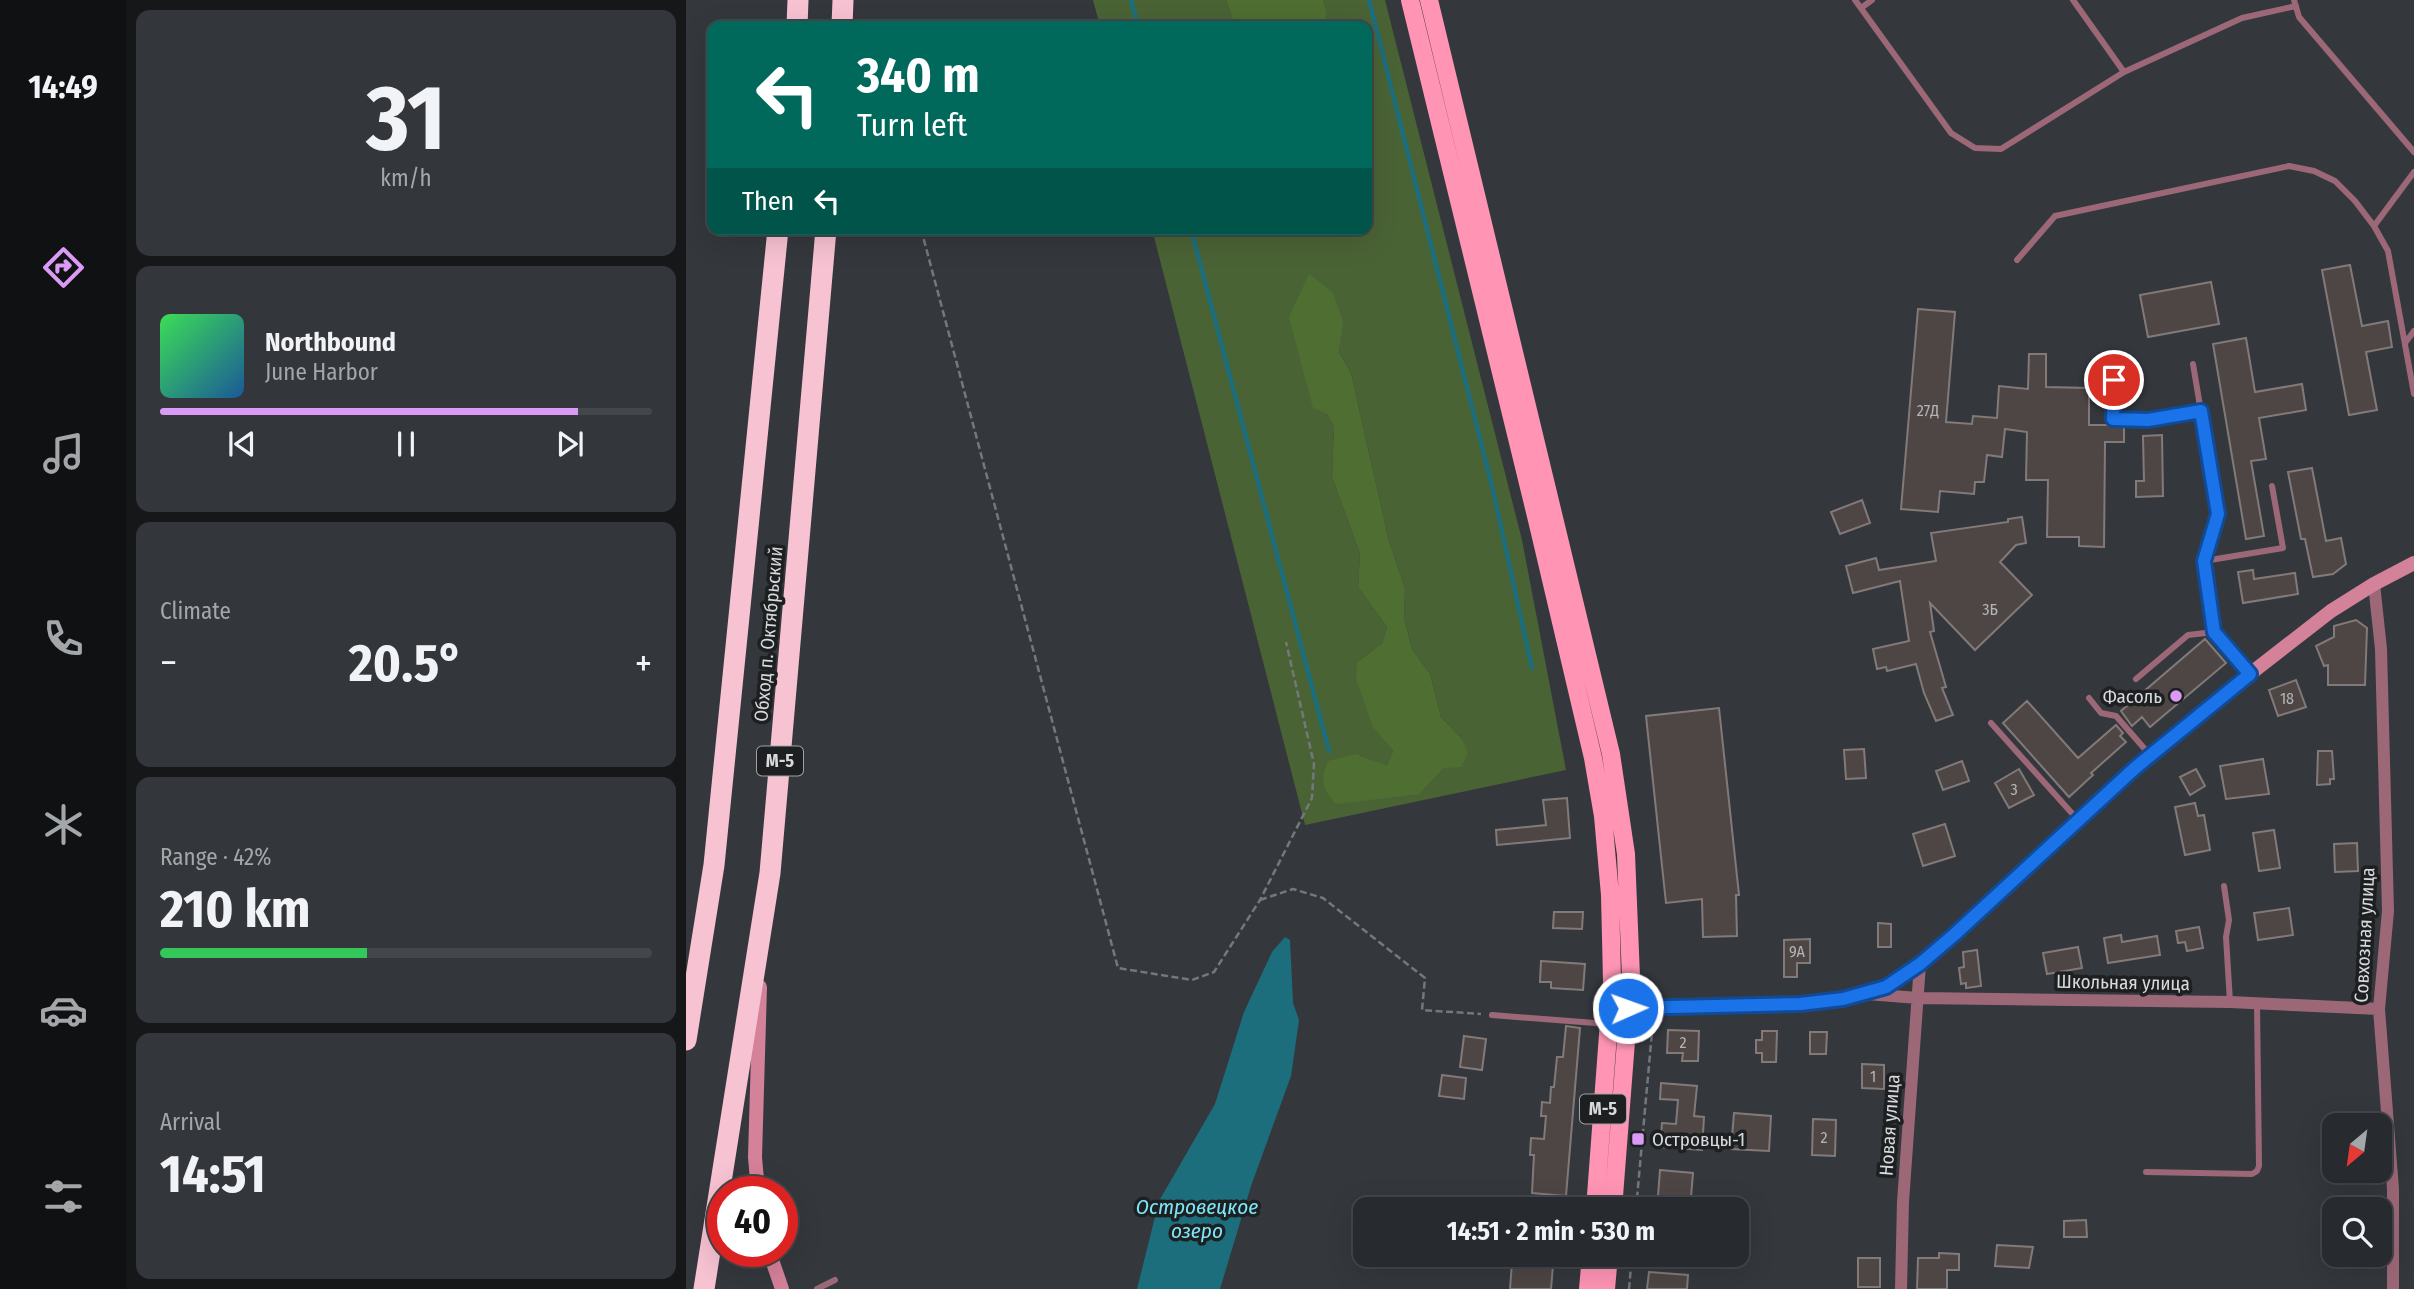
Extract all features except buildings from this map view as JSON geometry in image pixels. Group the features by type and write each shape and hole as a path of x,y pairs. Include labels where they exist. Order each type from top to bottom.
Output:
{"highway":[{"path":"797,21 798,0"},
{"path":"842,21 843,0"},
{"name":"Обход п. Октябрьский","path":"686,1040 714,865 777,235"},
{"name":"Обход п. Октябрьский","path":"704,1289 771,873 825,235"}],"main road":[{"path":"1410,0 1593,758 1603,816 1616,1013"},
{"path":"1429,0 1611,754 1626,854 1631,977 1616,1013"},
{"name":"М-5","path":"1596,1197 1616,1013"},
{"name":"М-5","path":"1613,1197 1616,1013"},
{"path":"1588,1289 1590,1267"},
{"path":"1606,1289 1608,1267"}],"street":[{"path":"1616,1013 1753,998 1811,1003 1843,999 1886,987 1920,964 2150,755 2250,674 2331,611 2414,563"},
{"name":"Совхозная улица","path":"2374,584 2381,649 2388,911 2379,1009 2393,1189 2393,1289"},
{"path":"757,1176 762,927"},
{"name":"Новая улица","path":"1901,1289 1903,1202 1920,964"},
{"name":"Школьная улица","path":"1866,993 1918,998 2230,1002 2379,1009"},
{"path":"774,1267 782,1289"}],"lane":[{"path":"1855,0 1951,133 1975,148 2000,149 2124,72 2242,18 2295,3 2299,17 2414,152"},
{"path":"1861,8 1872,0"},
{"path":"2073,0 2124,72"},
{"path":"2017,260 2055,216 2289,166 2314,171 2335,181 2355,201 2388,251 2414,394"},
{"path":"2374,226 2414,172"},
{"path":"2405,343 2414,331"},
{"path":"2193,363 2218,514 2204,561 2214,632 2250,674"},
{"path":"2114,380 2113,419 2148,420 2201,411"},
{"path":"2204,561 2283,548 2272,486"},
{"path":"2136,680 2188,635 2214,632"},
{"path":"2089,698 2101,713 2116,716 2150,755"},
{"path":"1991,723 2078,820"},
{"path":"2224,886 2229,920 2226,937 2230,1002"},
{"path":"2146,1172 2252,1174 2257,1171 2257,1003"},
{"path":"1492,1015 1616,1013"},
{"path":"817,1289 835,1280"}],"path":[{"path":"922,235 1118,968 1192,979 1214,972 1260,900 1312,798 1314,764 1286,642"},
{"path":"1260,900 1293,889 1323,898 1426,978 1422,1010 1492,1015"},
{"path":"1637,1197 1654,1007"},
{"path":"1629,1289 1631,1267"}],"green space":[{"path":"1093,0 1226,0 1233,21 1099,21"},
{"path":"1226,0 1323,0 1327,13 1326,21 1233,21"},
{"path":"1323,0 1385,0 1522,540 1566,770 1305,825 1154,235 1372,235 1372,21 1326,21 1327,13","holes":["1309,275 1333,292 1342,322 1339,352 1351,373 1389,541 1405,588 1404,618 1412,649 1430,674 1441,717 1462,739 1444,768 1420,794 1358,754 1387,767 1393,751 1373,726 1357,662 1382,643 1387,627 1358,587 1360,554 1332,477 1334,427 1327,414"]},
{"path":"1309,274 1333,292 1343,322 1339,352 1351,373 1389,541 1405,588 1404,618 1412,649 1430,674 1441,717 1462,739 1468,753 1461,767 1444,768 1420,794 1336,804 1324,784 1328,761 1357,754 1387,766 1393,751 1373,727 1356,679 1357,662 1382,643 1387,627 1358,587 1360,554 1332,477 1334,427 1327,414 1313,408 1289,317"}],"water":[{"name":"Островецкое озеро","path":"1285,937 1290,940 1293,1003 1299,1020 1291,1076 1251,1186 1220,1289 1137,1289 1159,1201 1215,1104 1244,1012 1272,952"}],"waterway":[{"path":"1131,0 1137,21"},
{"path":"1369,0 1492,486 1532,668"},
{"path":"1193,235 1329,751"}],"place":[{"name":"Фасоль","path":"2176,696"},
{"name":"Островцы-1","path":"1638,1139"}],"route":[{"path":"1628,1008 1800,1004 1843,999 1886,987 1920,964 1955,934 2135,768 2250,674 2214,632 2204,561 2218,514 2201,411 2148,420 2113,419 2114,380"}]}
